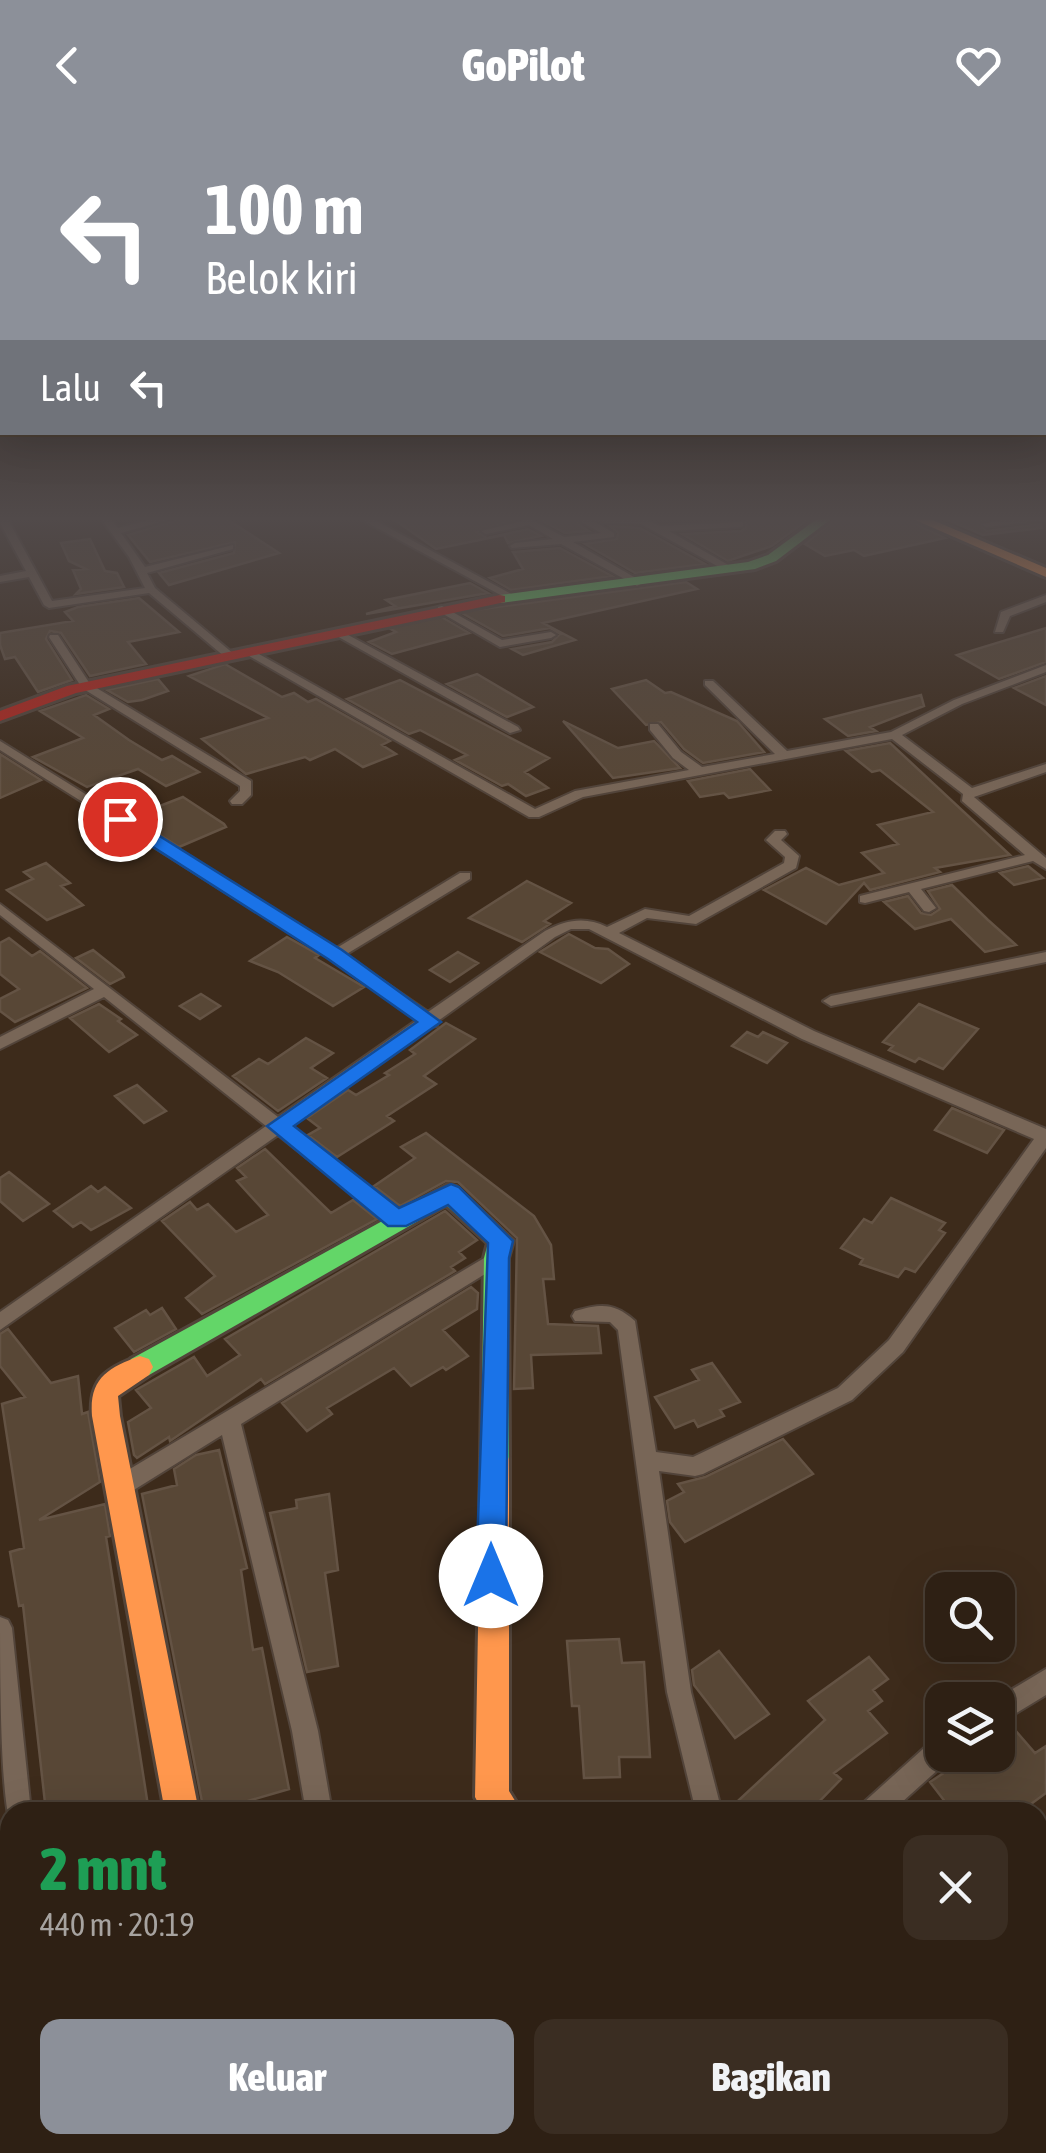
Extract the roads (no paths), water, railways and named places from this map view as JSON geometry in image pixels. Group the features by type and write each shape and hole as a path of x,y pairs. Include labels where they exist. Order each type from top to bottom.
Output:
{"main road":[{"path":"0,716 86,686 436,610"},
{"path":"180,1802 104,1401 108,1386 451,1193 499,1238 492,1797 496,1802"}],"street":[{"path":"180,610 238,653 534,814 580,794 894,735 958,702 1046,668"},
{"path":"444,610 500,644 551,634"},
{"path":"1000,630 1005,614 1014,610"},
{"path":"340,633 514,730"},
{"path":"54,637 86,686 243,781 246,789 237,802"},
{"path":"710,683 786,756"},
{"path":"654,727 680,758 700,772"},
{"path":"894,735 970,793"},
{"path":"0,745 335,954 431,1022"},
{"path":"1041,861 967,798 970,793 1046,768"},
{"path":"607,933 645,912 691,921 792,865 792,856 773,840 780,834"},
{"path":"864,898 1041,861"},
{"path":"335,954 465,876"},
{"path":"912,887 929,908"},
{"path":"0,908 397,1220"},
{"path":"0,1322 431,1022 559,928 582,922 808,1034 1045,1136 896,1346 845,1394 694,1467 646,1460"},
{"path":"832,1000 1046,956"},
{"path":"0,1044 105,990"},
{"path":"120,1486 496,1258"},
{"path":"582,1316 604,1313 626,1321 678,1692 706,1802"},
{"path":"228,1420 305,1731 317,1802"},
{"path":"0,1628 17,1802"},
{"path":"1015,1701 1046,1681"},
{"path":"883,1802 925,1764"}]}
